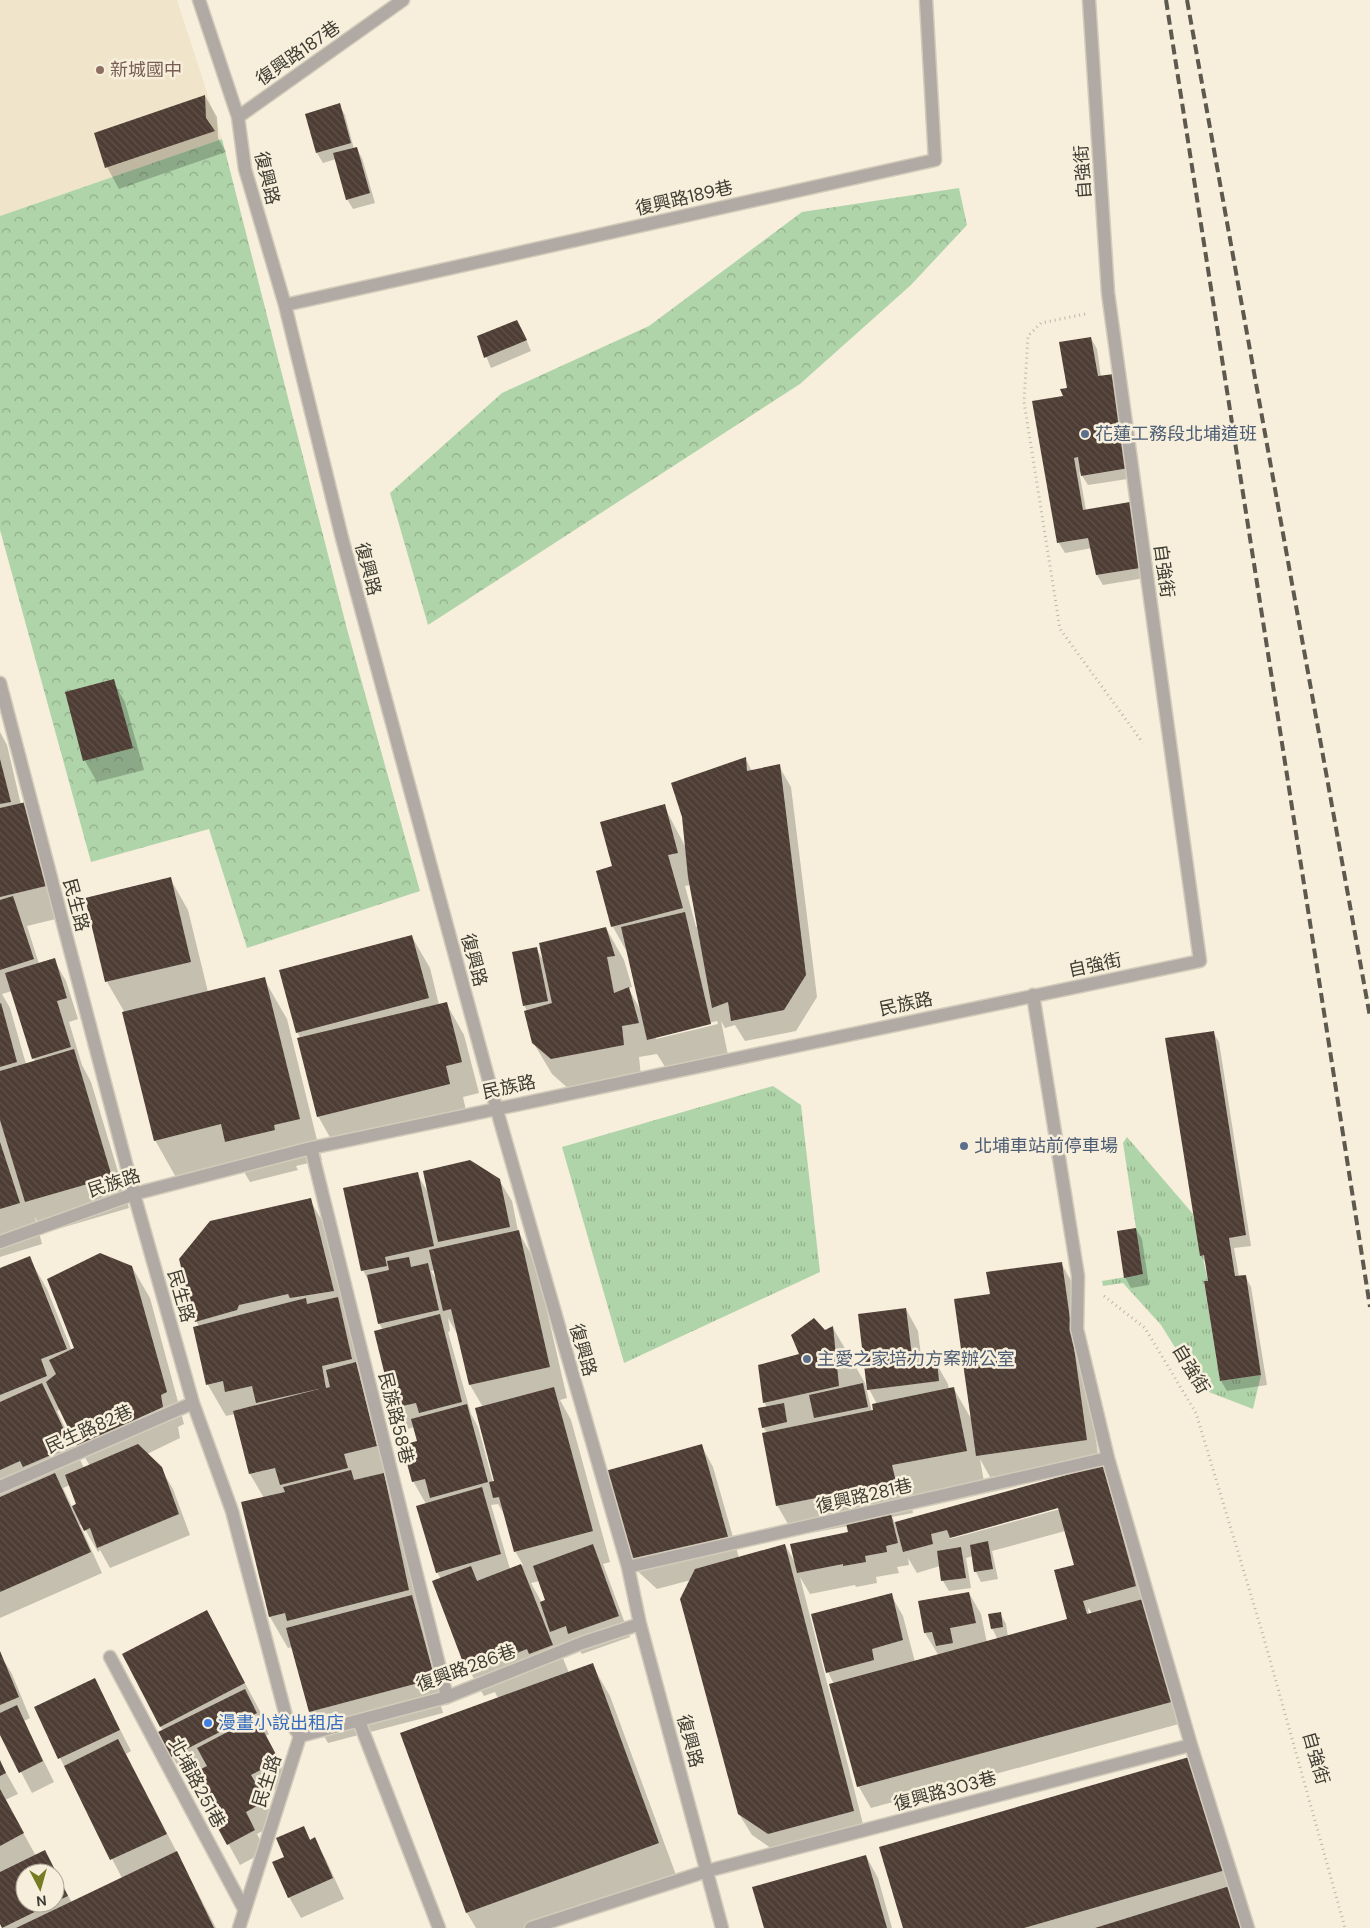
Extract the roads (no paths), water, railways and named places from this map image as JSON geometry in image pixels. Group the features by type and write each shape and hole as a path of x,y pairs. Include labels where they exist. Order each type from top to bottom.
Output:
{"street":[{"name":"復興路","path":"200,0 238,117 245,169 285,305 342,538 496,1107 628,1568 640,1624 722,1928"},
{"name":"復興路187巷","path":"238,117 403,0"},
{"name":"復興路189巷","path":"285,305 935,160 926,0"},
{"name":"自強街","path":"1033,995 1200,961 1110,308 1089,0"},
{"name":"民生路","path":"0,683 134,1194 193,1403 232,1511 286,1716 300,1736 244,1909"},
{"name":"民族路","path":"0,1242 134,1194 311,1148 496,1107 1033,995"},
{"path":"1033,995 1078,1276 1077,1329 1108,1458 1191,1745 1248,1928"},
{"name":"民族路58巷","path":"311,1148 447,1696"},
{"name":"民生路82巷","path":"0,1487 193,1403"},
{"name":"復興路281巷","path":"628,1568 1108,1458"},
{"name":"復興路286巷","path":"300,1736 447,1696 582,1643 640,1624"},
{"name":"北埔路251巷","path":"110,1657 244,1909"},
{"path":"359,1721 439,1928"},
{"name":"復興路303巷","path":"531,1928 707,1870 1191,1745"},
{"path":"239,1928 244,1909"}],"railway":[{"path":"1166,0 1370,1307"},
{"path":"1187,0 1370,1017"}],"place":[{"name":"新城國中","path":"100,70"},
{"name":"花蓮工務段北埔道班","path":"1085,434"},
{"name":"北埔車站前停車場","path":"964,1146"},
{"name":"主愛之家培力方案辦公室","path":"807,1359"},
{"name":"漫畫小說出租店","path":"208,1723"}]}
